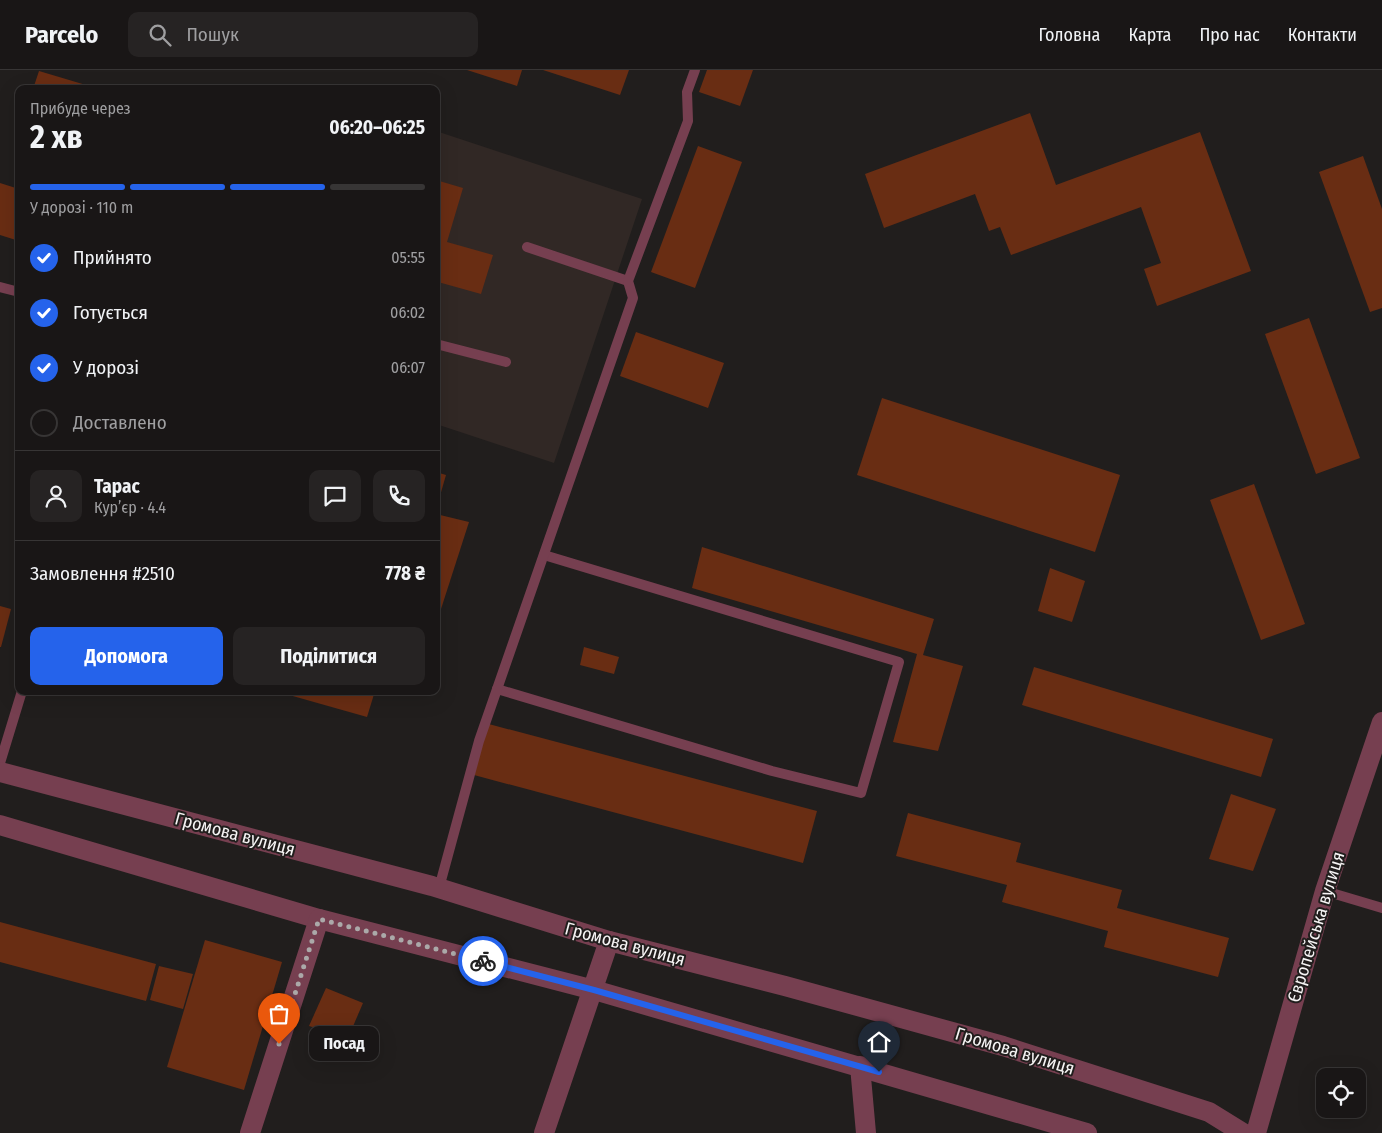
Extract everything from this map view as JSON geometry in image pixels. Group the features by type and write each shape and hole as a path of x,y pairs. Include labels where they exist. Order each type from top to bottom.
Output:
{"street":[{"name":"Європейська вулиця","path":"1256,1133 1325,890 1382,722"},
{"name":"Громова вулиця","path":"0,772 439,888 609,941 785,986 1003,1046 1209,1112 1242,1133"},
{"path":"0,825 319,919 594,990 1087,1133"},
{"path":"250,1133 319,919"},
{"path":"544,1133 594,990 609,941"},
{"path":"860,1066 866,1133"}],"lane":[{"path":"439,888 478,741 633,298 628,281 688,121 688,92 695,70"},
{"path":"527,247 628,281"},
{"path":"0,287 15,291"},
{"path":"440,345 506,362"},
{"path":"497,689 772,771 861,793 899,662 544,555"},
{"path":"0,763 21,695"},
{"path":"1325,890 1382,908"}],"shaded area":[{"path":"440,132 642,199 554,463 440,425"}],"building":[{"path":"467,70 522,70 517,86"},
{"path":"543,70 629,70 620,95"},
{"path":"707,70 753,70 740,106 699,92"},
{"path":"39,71 86,85 34,85"},
{"path":"1030,113 1056,185 1200,132 1251,271 1157,306 1144,269 1161,263 1141,207 1011,255 1000,227 989,231 975,194 884,228 865,174"},
{"path":"698,146 742,162 695,288 651,272"},
{"path":"1363,156 1382,209 1382,308 1370,312 1319,172"},
{"path":"440,181 463,188 447,242 493,255 481,294 440,283"},
{"path":"0,183 15,188 15,240 0,235"},
{"path":"1309,318 1360,458 1316,474 1265,334"},
{"path":"636,332 724,363 708,408 620,376"},
{"path":"882,398 1120,475 1095,552 857,475"},
{"path":"440,473 446,475 440,496"},
{"path":"1254,484 1305,624 1261,640 1210,500"},
{"path":"440,515 469,522 440,609"},
{"path":"702,547 934,619 923,655 963,666 938,751 893,742 917,654 692,588"},
{"path":"1050,568 1085,581 1072,622 1038,611"},
{"path":"0,606 11,609 1,647 0,647"},
{"path":"584,647 619,657 614,674 580,665"},
{"path":"1034,667 1273,739 1261,777 1022,705"},
{"path":"289,695 374,695 367,717"},
{"path":"485,723 817,811 803,863 474,775"},
{"path":"1231,794 1276,809 1253,871 1209,859"},
{"path":"908,813 1021,843 1016,862 1122,890 1117,908 1229,938 1218,977 1104,947 1108,931 1002,902 1007,885 896,856"},
{"path":"0,922 156,964 146,1001 0,962"},
{"path":"205,940 282,962 244,1090 167,1067"},
{"path":"159,966 193,974 183,1009 150,1000"},
{"path":"326,988 363,1003 348,1038 309,1026"}],"way so far":[{"path":"279,1044 319,919 483,961"}],"place":[{"name":"Посад","path":"279,1044"}],"route":[{"path":"483,961 594,990 879,1072"}]}
